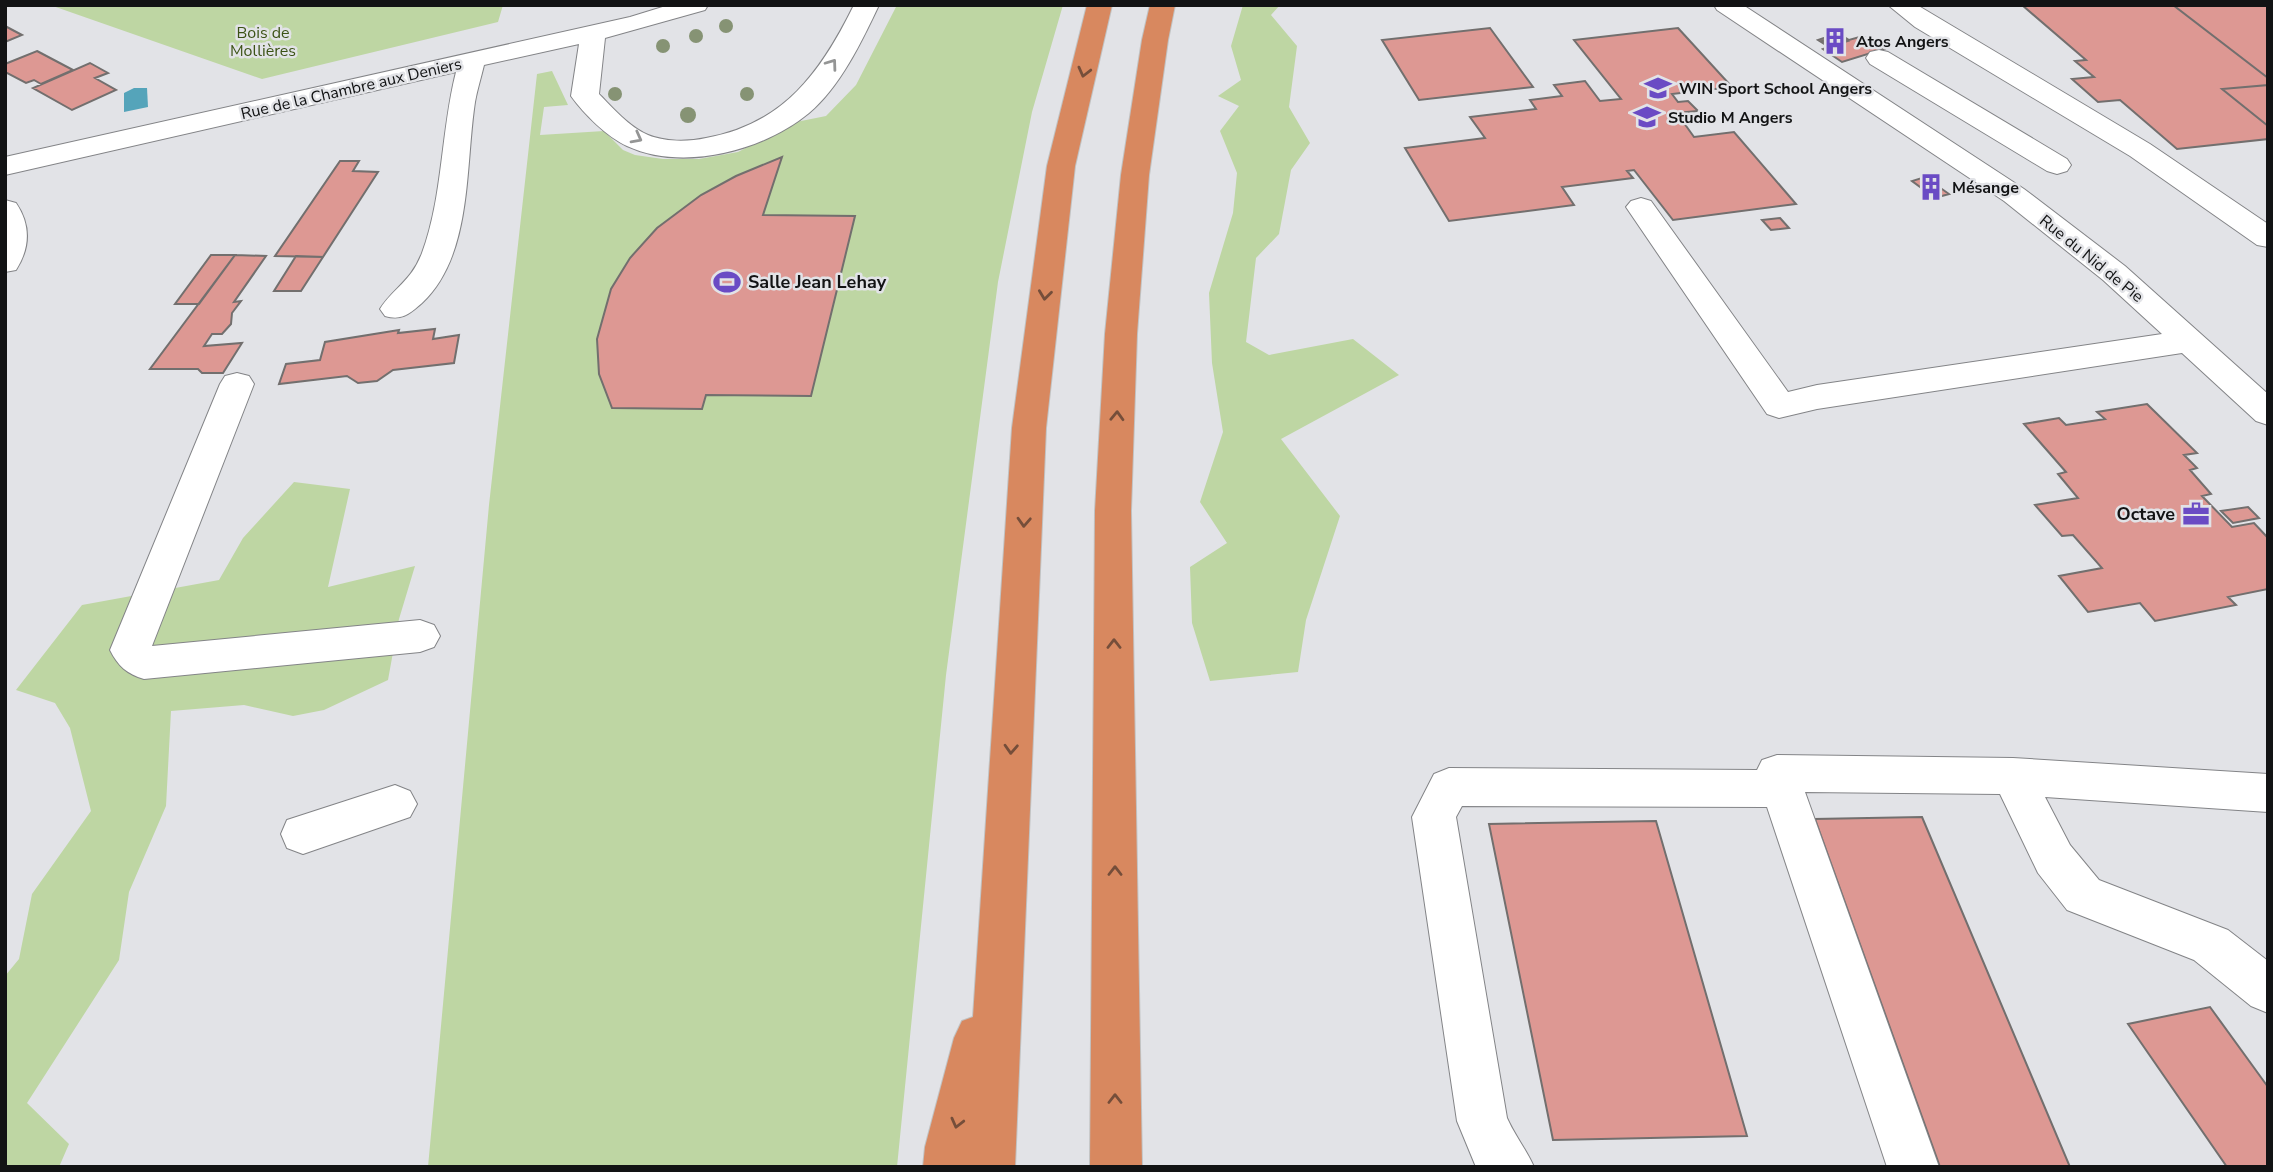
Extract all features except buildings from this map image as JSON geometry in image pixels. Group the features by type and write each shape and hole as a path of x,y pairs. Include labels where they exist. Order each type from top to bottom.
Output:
{"highway":[{"path":"989,1167 1029,428 1061,166 1100,5"},
{"path":"1115,1167 1115,484 1121,334 1135,175 1155,40 1163,5"},
{"path":"949,1167 951,1147 999,962"}],"street":[{"name":"Rue de la Chambre aux Deniers","path":"5,166 593,33 696,5"},
{"path":"593,33 585,96 635,140 657,147 708,146 728,143 800,107 838,56 867,5"},
{"path":"1900,5 1924,22 2140,150 2268,238"},
{"name":"Rue du Nid de Pie","path":"1732,6 2014,195 2114,273 2268,413"},
{"path":"1880,58 2057,165"},
{"path":"396,309 421,286 437,254 446,220 462,101 472,60"},
{"path":"1641,208 1779,406 1817,397 2189,341"},
{"path":"5,209 15,241 11,255 5,263"},
{"path":"2232,380 2268,377"},
{"path":"237,384 130,650 144,663 420,636"},
{"path":"1913,1167 1777,773 2012,776 2268,793"},
{"path":"2012,776 2054,859 2083,895 2211,945 2268,990"},
{"path":"1508,1167 1500,1161 1482,1121 1434,817 1449,787 1783,789"},
{"path":"303,834 395,804"}],"green space":[{"name":"Bois de Mollières","path":"50,5 503,5 498,22 262,79"},
{"path":"897,5 1063,5 1032,112 998,282 946,675 897,1167 428,1167 489,505 537,74 552,71 568,105 544,107 540,135 604,131 623,150 635,155 663,159 699,159 738,152 796,122 826,116 856,85"},
{"path":"1243,5 1280,5 1271,15 1297,46 1289,107 1310,143 1291,170 1279,234 1256,258 1246,342 1269,355 1353,339 1399,375 1281,439 1340,516 1306,620 1298,672 1210,681 1192,623 1190,567 1227,543 1200,502 1223,432 1212,363 1209,293 1233,213 1237,173 1220,131 1239,106 1218,96 1241,80 1231,46"},
{"path":"294,482 350,489 328,587 415,566 399,619 388,680 324,710 293,716 244,705 171,711 166,806 129,892 119,960 27,1103 69,1144 59,1167 5,1167 5,976 19,959 32,894 91,811 70,728 55,703 16,690 82,605 219,580 243,538"}],"water":[{"path":"134,88 147,88 148,107 124,112 124,93"}],"place":[{"name":"Atos Angers","path":"1835,41"},
{"name":"WIN Sport School Angers","path":"1658,88"},
{"name":"Studio M Angers","path":"1647,117"},
{"name":"Mésange","path":"1931,187"},
{"name":"Salle Jean Lehay","path":"727,282"},
{"name":"Octave","path":"2196,514"}]}
